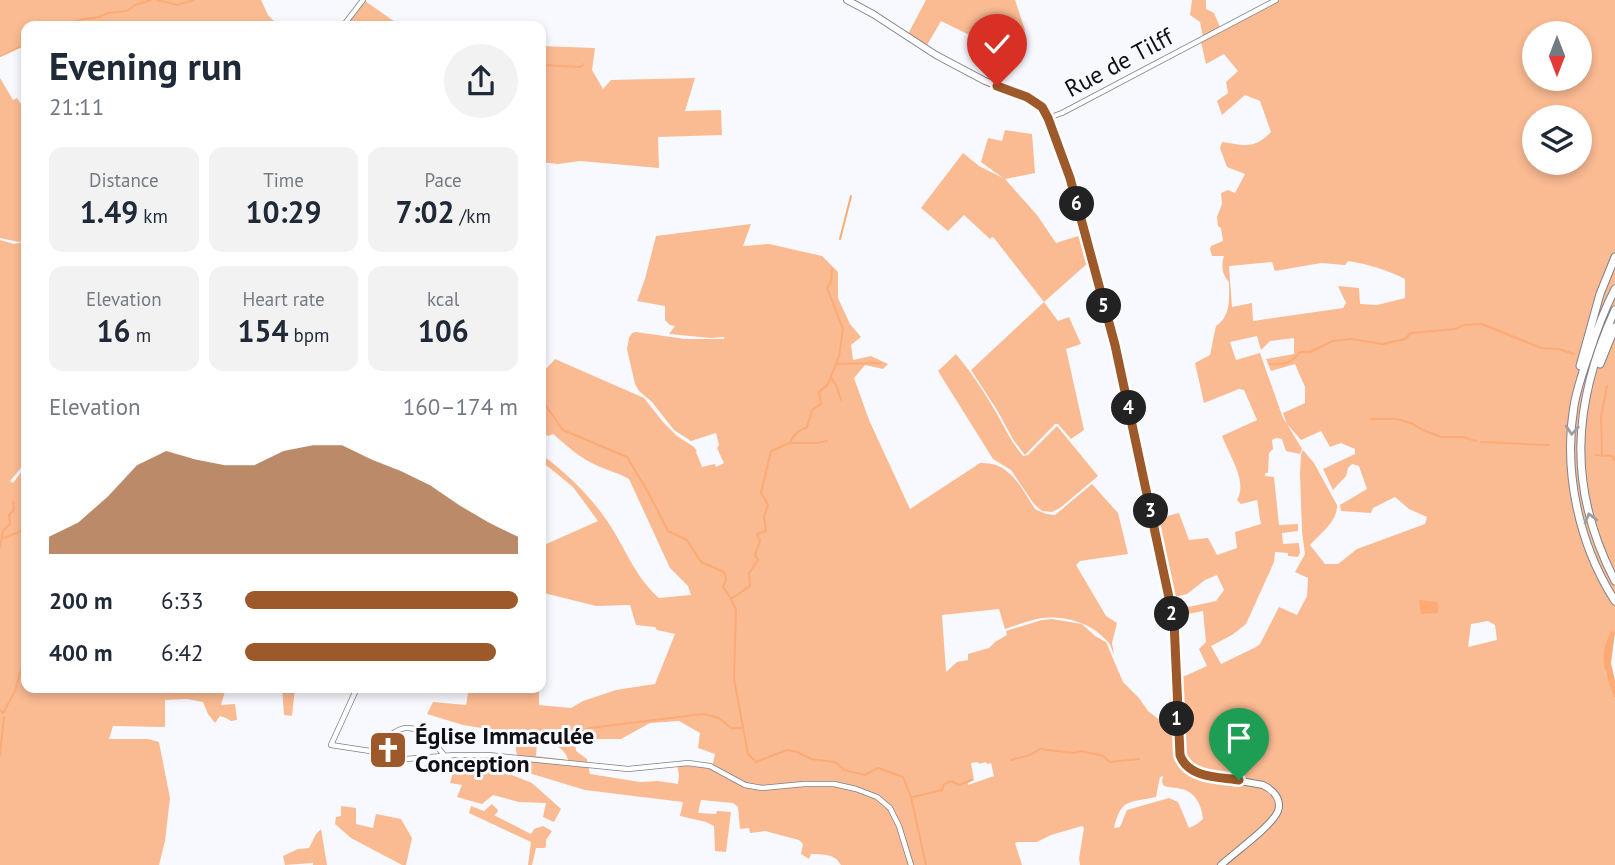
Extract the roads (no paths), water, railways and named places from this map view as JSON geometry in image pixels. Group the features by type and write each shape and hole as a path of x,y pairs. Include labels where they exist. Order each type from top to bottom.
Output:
{"highway":[{"path":"1615,257 1598,303 1580,369 1570,439 1577,507 1597,565 1615,601"},
{"path":"1578,387 1596,332 1615,289"},
{"path":"1615,310 1591,376 1583,407 1580,439 1581,473 1586,504 1605,561 1615,581"},
{"path":"1591,376 1596,372 1615,327"}],"main road":[{"path":"847,0 936,55 985,81 1033,100 1042,107 1048,118 1070,178 1115,345 1174,621 1179,748 1183,764 1196,773 1263,785 1278,798 1278,811 1270,822 1221,865"}],"street":[{"path":"347,21 363,0"},
{"name":"Rue de Tilff","path":"1048,118 1276,0"},
{"path":"355,693 331,745 396,758 497,755 628,769 688,763 710,766 745,785 762,788 804,783 834,784 877,797 890,808 899,826 911,865"},
{"path":"373,752 375,747 403,728 431,734 446,756"},
{"path":"433,757 439,749"}],"waterway":[{"path":"76,21 127,11 135,5 151,0"},
{"path":"157,0 177,5 194,0"},
{"path":"0,56 21,46"},
{"path":"546,65 580,67 584,64"},
{"path":"840,239 851,196"},
{"path":"832,269 831,282 827,288 843,329 839,356 828,384 819,392 821,404 812,410 807,427 797,433 790,443 771,451 761,493 768,505 764,516 766,531 757,534 760,541 755,555 758,560 749,573 750,586 731,599 736,610 734,679 748,754 756,762 787,750 811,759 835,762 844,770 865,775 878,768 903,777 911,797 926,865"},
{"path":"1270,364 1287,362 1300,352 1310,352 1333,341 1351,339 1383,344 1405,339 1411,333 1482,324 1541,348 1559,349 1574,354"},
{"path":"836,364 881,363"},
{"path":"832,379 841,400"},
{"path":"1602,455 1601,417 1607,386"},
{"path":"546,406 563,430 627,457 668,531 687,540 701,562 724,572 726,579 723,587 731,599"},
{"path":"1370,419 1396,419 1441,437 1463,437 1476,441"},
{"path":"790,443 827,441"},
{"path":"1481,442 1549,445"},
{"path":"1595,455 1612,456 1615,461"},
{"path":"0,547 3,531 10,524 9,515 14,510 13,502"},
{"path":"4,538 21,531"},
{"path":"0,710 3,713 15,691 21,670"},
{"path":"555,735 567,736 590,728 703,714 719,718 731,728 743,728"},
{"path":"0,755 4,717"},
{"path":"1011,760 1040,749 1074,753 1082,751 1103,756 1110,762 1139,759"},
{"path":"913,797 942,790 944,784 951,781 959,785 971,780"}],"place":[{"name":"Église Immaculée Conception","path":"388,750"}]}
